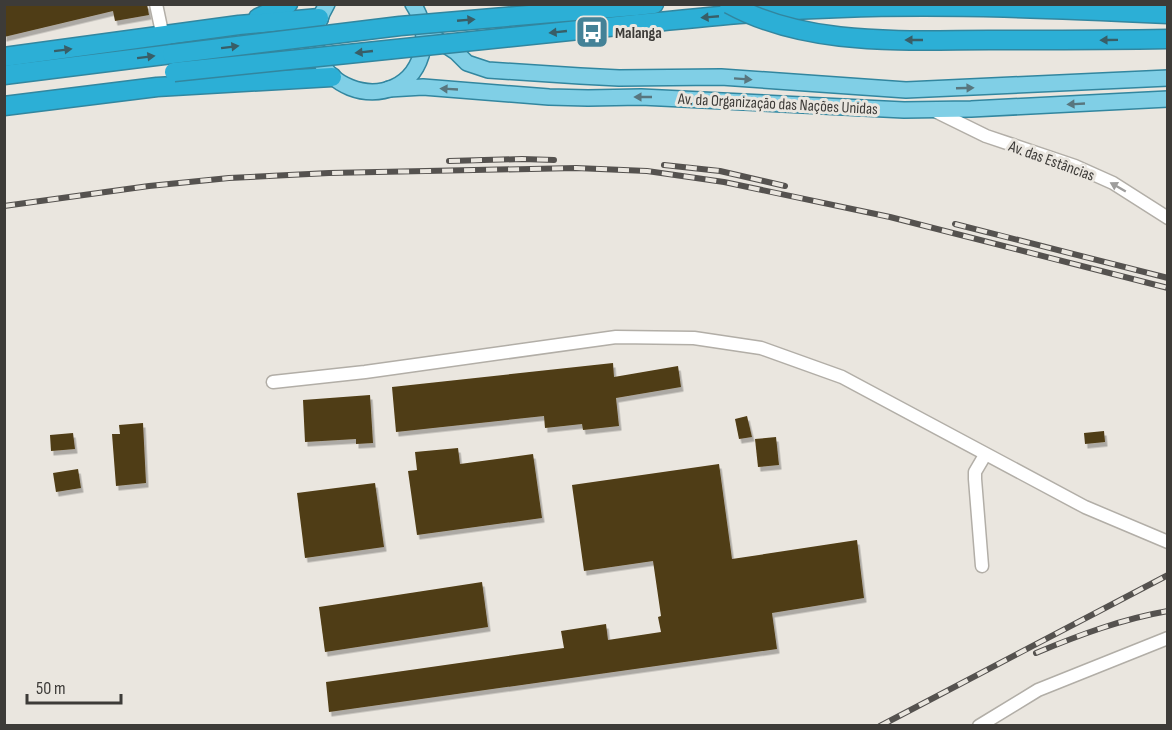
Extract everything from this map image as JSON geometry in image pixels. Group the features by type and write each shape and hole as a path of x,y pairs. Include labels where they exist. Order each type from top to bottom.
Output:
{"highway":[{"path":"239,25 288,4"},
{"path":"729,4 773,23 819,34 899,40 1167,39"},
{"path":"4,75 400,26 642,12 714,16 841,8 963,7 1167,14"},
{"path":"4,57 163,37 323,11"},
{"path":"4,93 642,12"},
{"path":"4,106 158,87 332,77"}],"main road":[{"path":"389,89 400,84 416,66 424,43 424,31 413,4"},
{"path":"323,11 315,44 324,68 332,77"},
{"name":"Av. da Organização das Nações Unidas","path":"424,31 456,52 467,63 488,70 619,78 722,77 906,90 1160,79"},
{"name":"Av. da Organização das Nações Unidas","path":"332,77 353,90 377,92 423,87 588,99 641,97 904,110 1161,100"}],"street":[{"path":"156,4 163,37"},
{"name":"Av. das Estâncias","path":"932,110 986,136 1075,166 1113,183 1167,218"},
{"path":"273,382 365,372 616,337 694,338 761,348 842,377 1085,507 1167,542"},
{"path":"982,566 975,472 985,455"},
{"path":"987,723 1038,690 1167,638"}],"building":[{"path":"4,4 147,4 149,15 115,21 113,11 4,37"},
{"path":"613,363 614,377 678,366 681,387 616,398 619,426 583,430 582,424 545,428 544,416 396,432 392,387"},
{"path":"370,395 373,443 356,444 356,439 305,442 303,400"},
{"path":"747,416 752,437 739,439 735,419"},
{"path":"143,423 146,483 116,486 112,434 120,434 119,425"},
{"path":"1104,431 1105,442 1085,444 1084,433"},
{"path":"73,433 75,449 51,451 50,435"},
{"path":"776,437 779,465 758,467 755,439"},
{"path":"458,448 460,464 533,454 542,518 417,535 408,471 417,470 415,452"},
{"path":"719,464 732,559 857,540 864,598 772,613 777,649 329,712 326,682 564,648 561,631 606,624 608,640 661,632 653,561 584,571 572,485"},
{"path":"78,469 81,488 56,492 53,473"},
{"path":"375,483 384,547 305,558 297,493"},
{"path":"482,582 488,627 325,652 319,607"}],"railway":[{"path":"449,161 554,160"},
{"path":"664,165 720,171 785,186"},
{"path":"4,206 149,186 229,178 329,173 576,168 647,171 724,182 890,217 1168,288"},
{"path":"955,224 1168,278"},
{"path":"880,726 1168,575"},
{"path":"1036,653 1101,628 1168,611"}],"place":[{"name":"Malanga","path":"592,32"}]}
